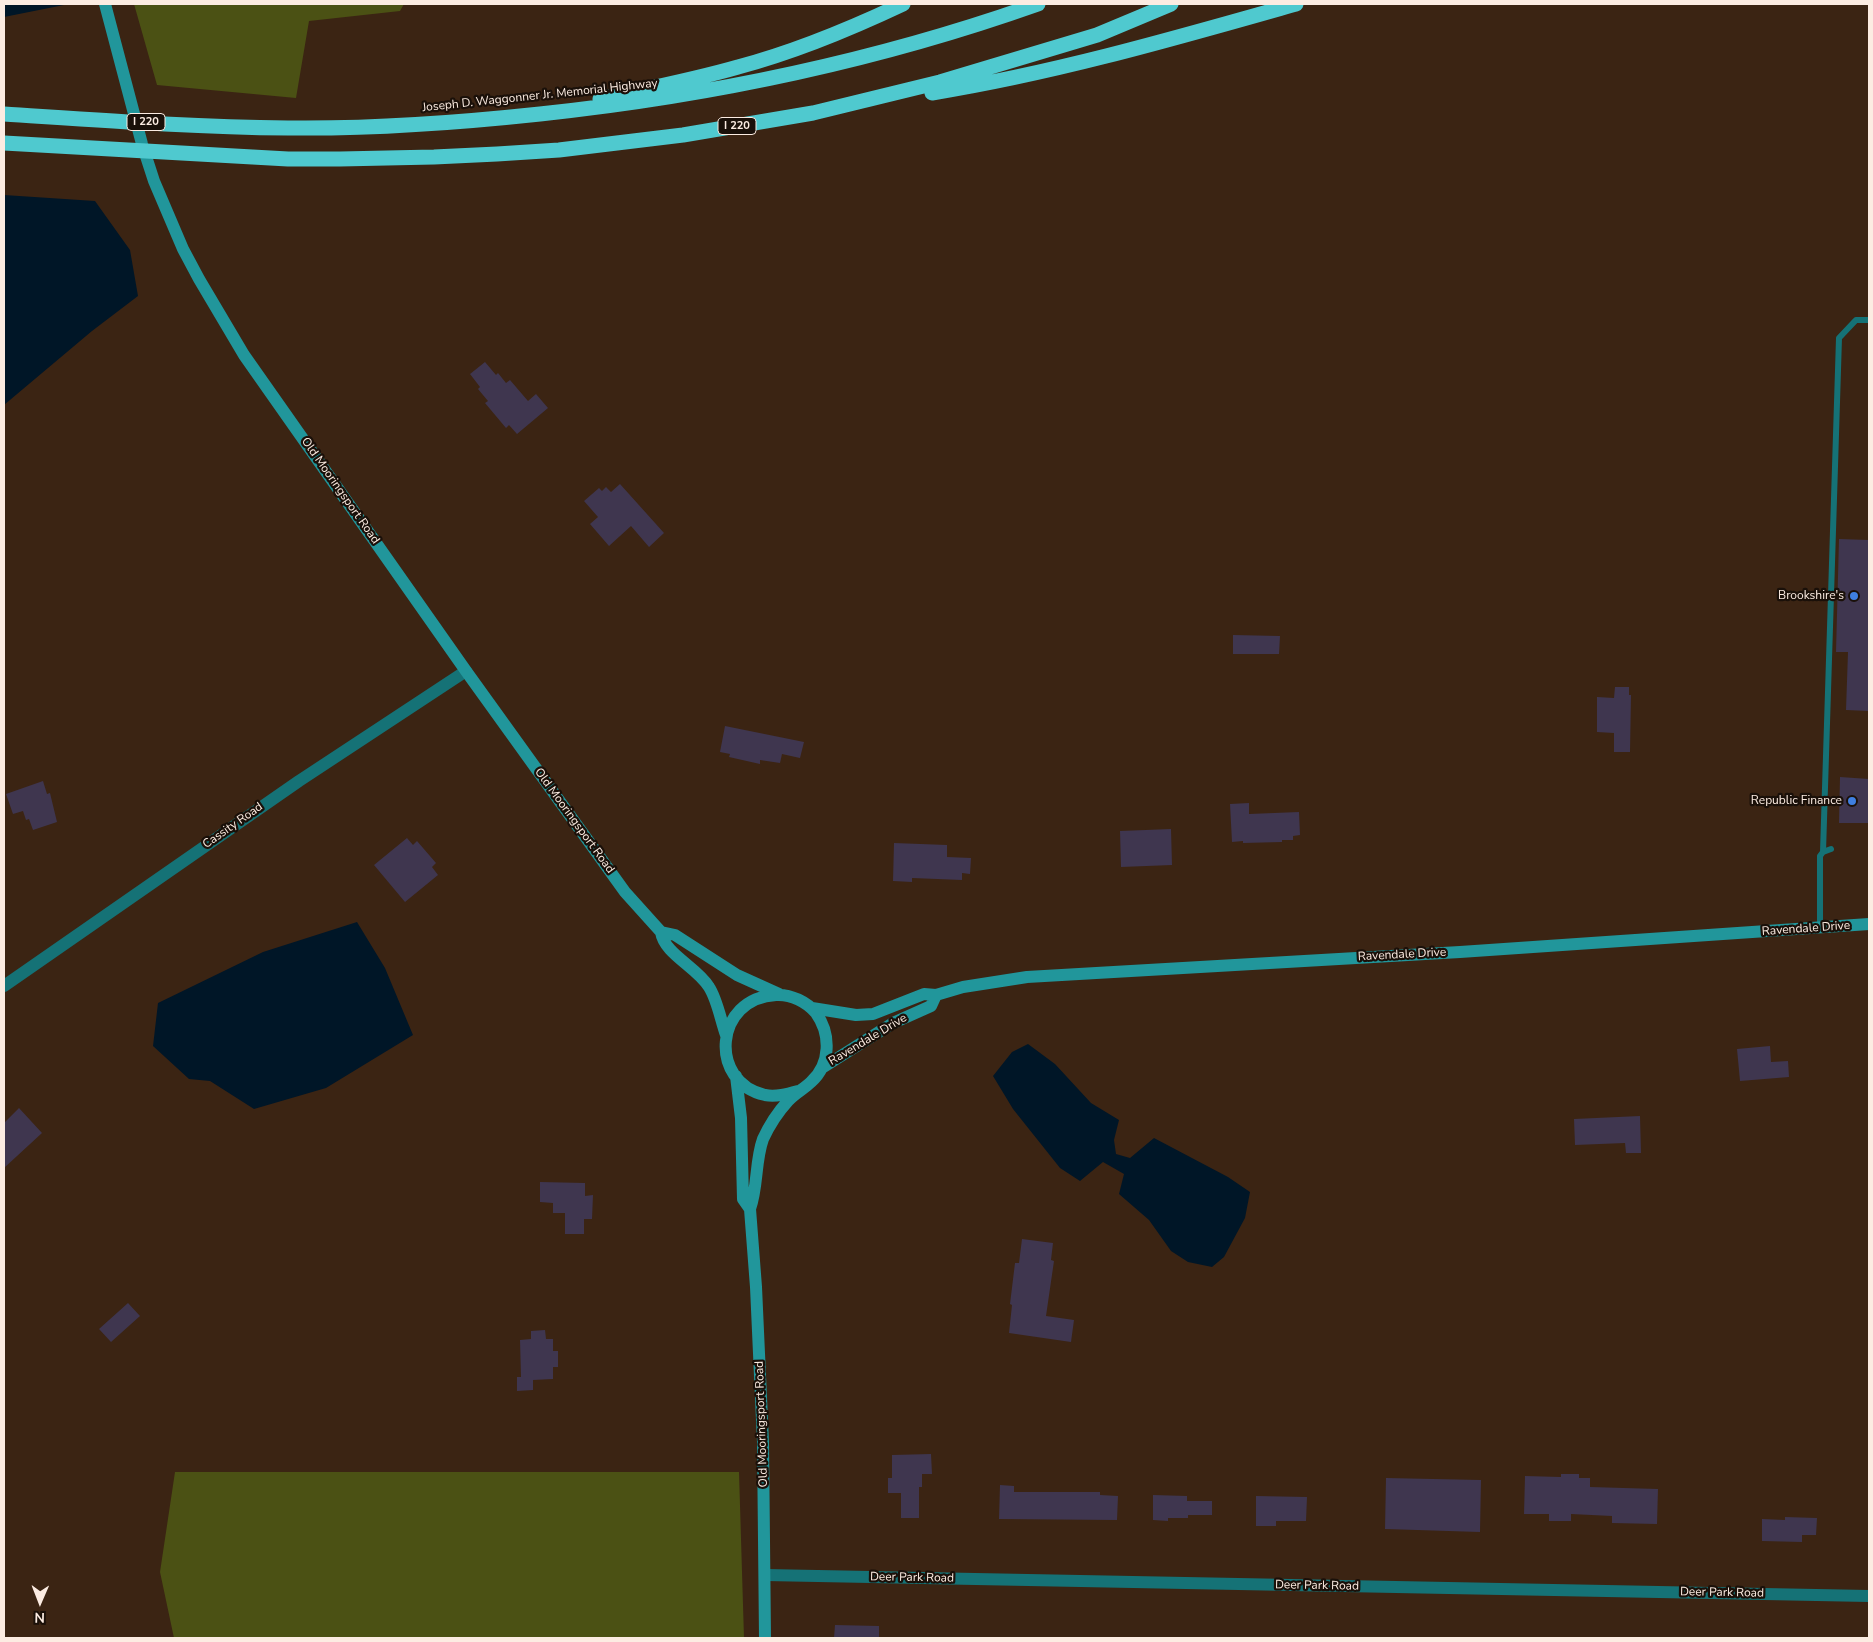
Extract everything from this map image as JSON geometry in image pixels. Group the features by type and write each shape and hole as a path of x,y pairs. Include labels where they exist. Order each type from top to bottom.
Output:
{"highway":[{"path":"512,117 740,67 805,46 903,4"},
{"name":"Joseph D. Waggonner Jr. Memorial Highway","path":"4,114 189,125 288,128 392,126 601,108 739,86 876,54 1038,4"},
{"name":"I 220","path":"4,143 288,159 434,158 559,150 683,135 813,113 940,82 1016,60 1097,35 1171,4"},
{"path":"813,113 956,89 1045,70 1200,31 1296,4"}],"main road":[{"name":"Old Mooringsport Road","path":"105,4 142,144 154,181 198,279 244,356 625,892 660,932 662,942 697,972 710,988 726,1035 727,1057 736,1076 741,1118 744,1199 750,1210 757,1304 763,1442 765,1638"},
{"name":"Ravendale Drive","path":"812,1008 856,1015 873,1014 924,994 936,995 962,987 1027,977 1450,952 1869,924"},
{"name":"Old Mooringsport Road","path":"660,932 675,935 737,975 779,994 798,999 812,1008"},
{"path":"726,1035 731,1022 740,1010 751,1001 764,996 779,994"},
{"name":"Ravendale Drive","path":"822,1068 893,1022 931,1006 936,995"},
{"path":"812,1008 822,1021 827,1037 827,1053 822,1068"},
{"name":"Old Mooringsport Road","path":"750,1210 755,1197 763,1141 770,1126 787,1102 812,1081 822,1068"},
{"path":"736,1076 749,1088 765,1095 782,1096 798,1091"}],"street":[{"name":"Cassity Road","path":"4,986 299,781 466,670"},
{"name":"Deer Park Road","path":"765,1575 1869,1596"}],"lane":[{"path":"1820,928 1820,856 1823,852 1839,338 1856,320 1869,320"},
{"path":"1823,852 1831,849"}],"green space":[{"path":"134,4 404,4 400,11 309,21 296,98 157,85"},
{"path":"175,1472 739,1472 744,1638 174,1638 160,1572"}],"water":[{"path":"4,4 69,4 4,17"},
{"path":"4,195 95,201 130,250 138,296 92,331 4,405"},
{"path":"357,922 385,968 413,1035 326,1088 254,1109 210,1081 189,1079 153,1046 158,1003 263,952"},
{"path":"1028,1044 1055,1064 1091,1103 1119,1120 1114,1140 1116,1154 1130,1158 1154,1138 1228,1177 1250,1192 1245,1218 1224,1257 1212,1267 1188,1262 1171,1251 1149,1220 1119,1194 1124,1174 1103,1162 1080,1181 1060,1168 1013,1109 993,1076 1012,1052"}],"building":[{"path":"485,362 506,383 510,380 528,401 536,394 548,408 517,434 509,425 506,428 485,403 488,401 478,389 480,387 470,374"},
{"path":"620,484 664,533 649,547 631,526 609,546 590,524 598,517 584,501 599,488 602,491 606,487 611,492"},
{"name":"Brookshire's","path":"1839,539 1869,540 1869,711 1846,710 1848,652 1836,652"},
{"path":"1233,635 1280,636 1279,654 1233,654"},
{"path":"1615,687 1629,687 1629,695 1631,695 1630,752 1614,752 1614,733 1597,732 1597,697 1614,698"},
{"path":"725,726 804,742 800,758 782,754 780,763 760,760 760,764 729,757 730,754 720,752"},
{"name":"Republic Finance","path":"1840,777 1869,779 1869,823 1839,823"},
{"path":"43,781 47,794 50,793 57,822 33,830 29,819 26,820 23,811 13,814 6,794"},
{"path":"1249,803 1249,814 1299,812 1300,835 1293,836 1293,840 1282,840 1282,842 1232,842 1230,804"},
{"path":"1171,829 1172,865 1121,867 1120,831"},
{"path":"407,838 413,845 417,841 436,863 432,867 438,875 405,902 374,865"},
{"path":"894,843 947,845 947,857 971,858 970,874 962,873 962,880 912,878 912,882 893,881"},
{"path":"1770,1046 1771,1062 1788,1061 1789,1077 1740,1081 1737,1049"},
{"path":"19,1108 42,1133 4,1168 4,1123"},
{"path":"1640,1116 1641,1153 1626,1153 1625,1143 1575,1145 1574,1119"},
{"path":"540,1182 585,1183 585,1196 593,1195 592,1219 584,1219 584,1234 565,1234 565,1213 553,1213 553,1203 540,1202"},
{"path":"1022,1239 1053,1243 1051,1260 1054,1261 1046,1316 1074,1320 1071,1342 1009,1333 1015,1263 1019,1263"},
{"path":"128,1303 140,1316 111,1342 99,1329"},
{"path":"545,1330 546,1339 553,1339 553,1351 558,1351 558,1367 553,1367 553,1379 533,1380 533,1390 517,1391 517,1377 521,1377 520,1340 531,1339 531,1331"},
{"path":"931,1454 932,1474 922,1474 922,1487 919,1487 919,1518 901,1518 901,1493 888,1493 888,1478 892,1478 892,1455"},
{"path":"1561,1474 1579,1474 1579,1478 1590,1478 1590,1487 1658,1489 1657,1524 1612,1523 1612,1516 1571,1514 1571,1521 1549,1521 1549,1514 1524,1514 1525,1476 1561,1477"},
{"path":"1386,1478 1481,1480 1480,1532 1385,1529"},
{"path":"1000,1485 1014,1486 1014,1492 1100,1492 1100,1495 1118,1496 1117,1520 999,1519"},
{"path":"1153,1495 1187,1496 1187,1501 1212,1501 1212,1515 1188,1515 1188,1518 1168,1518 1168,1521 1153,1520"},
{"path":"1256,1496 1307,1497 1306,1521 1276,1521 1276,1526 1256,1526"},
{"path":"1785,1517 1817,1518 1816,1535 1802,1535 1802,1542 1762,1541 1762,1519 1785,1520"},
{"path":"835,1625 879,1626 879,1638 834,1638"}],"place":[{"name":"Brookshire's","path":"1854,596"},
{"name":"Republic Finance","path":"1852,801"}]}
